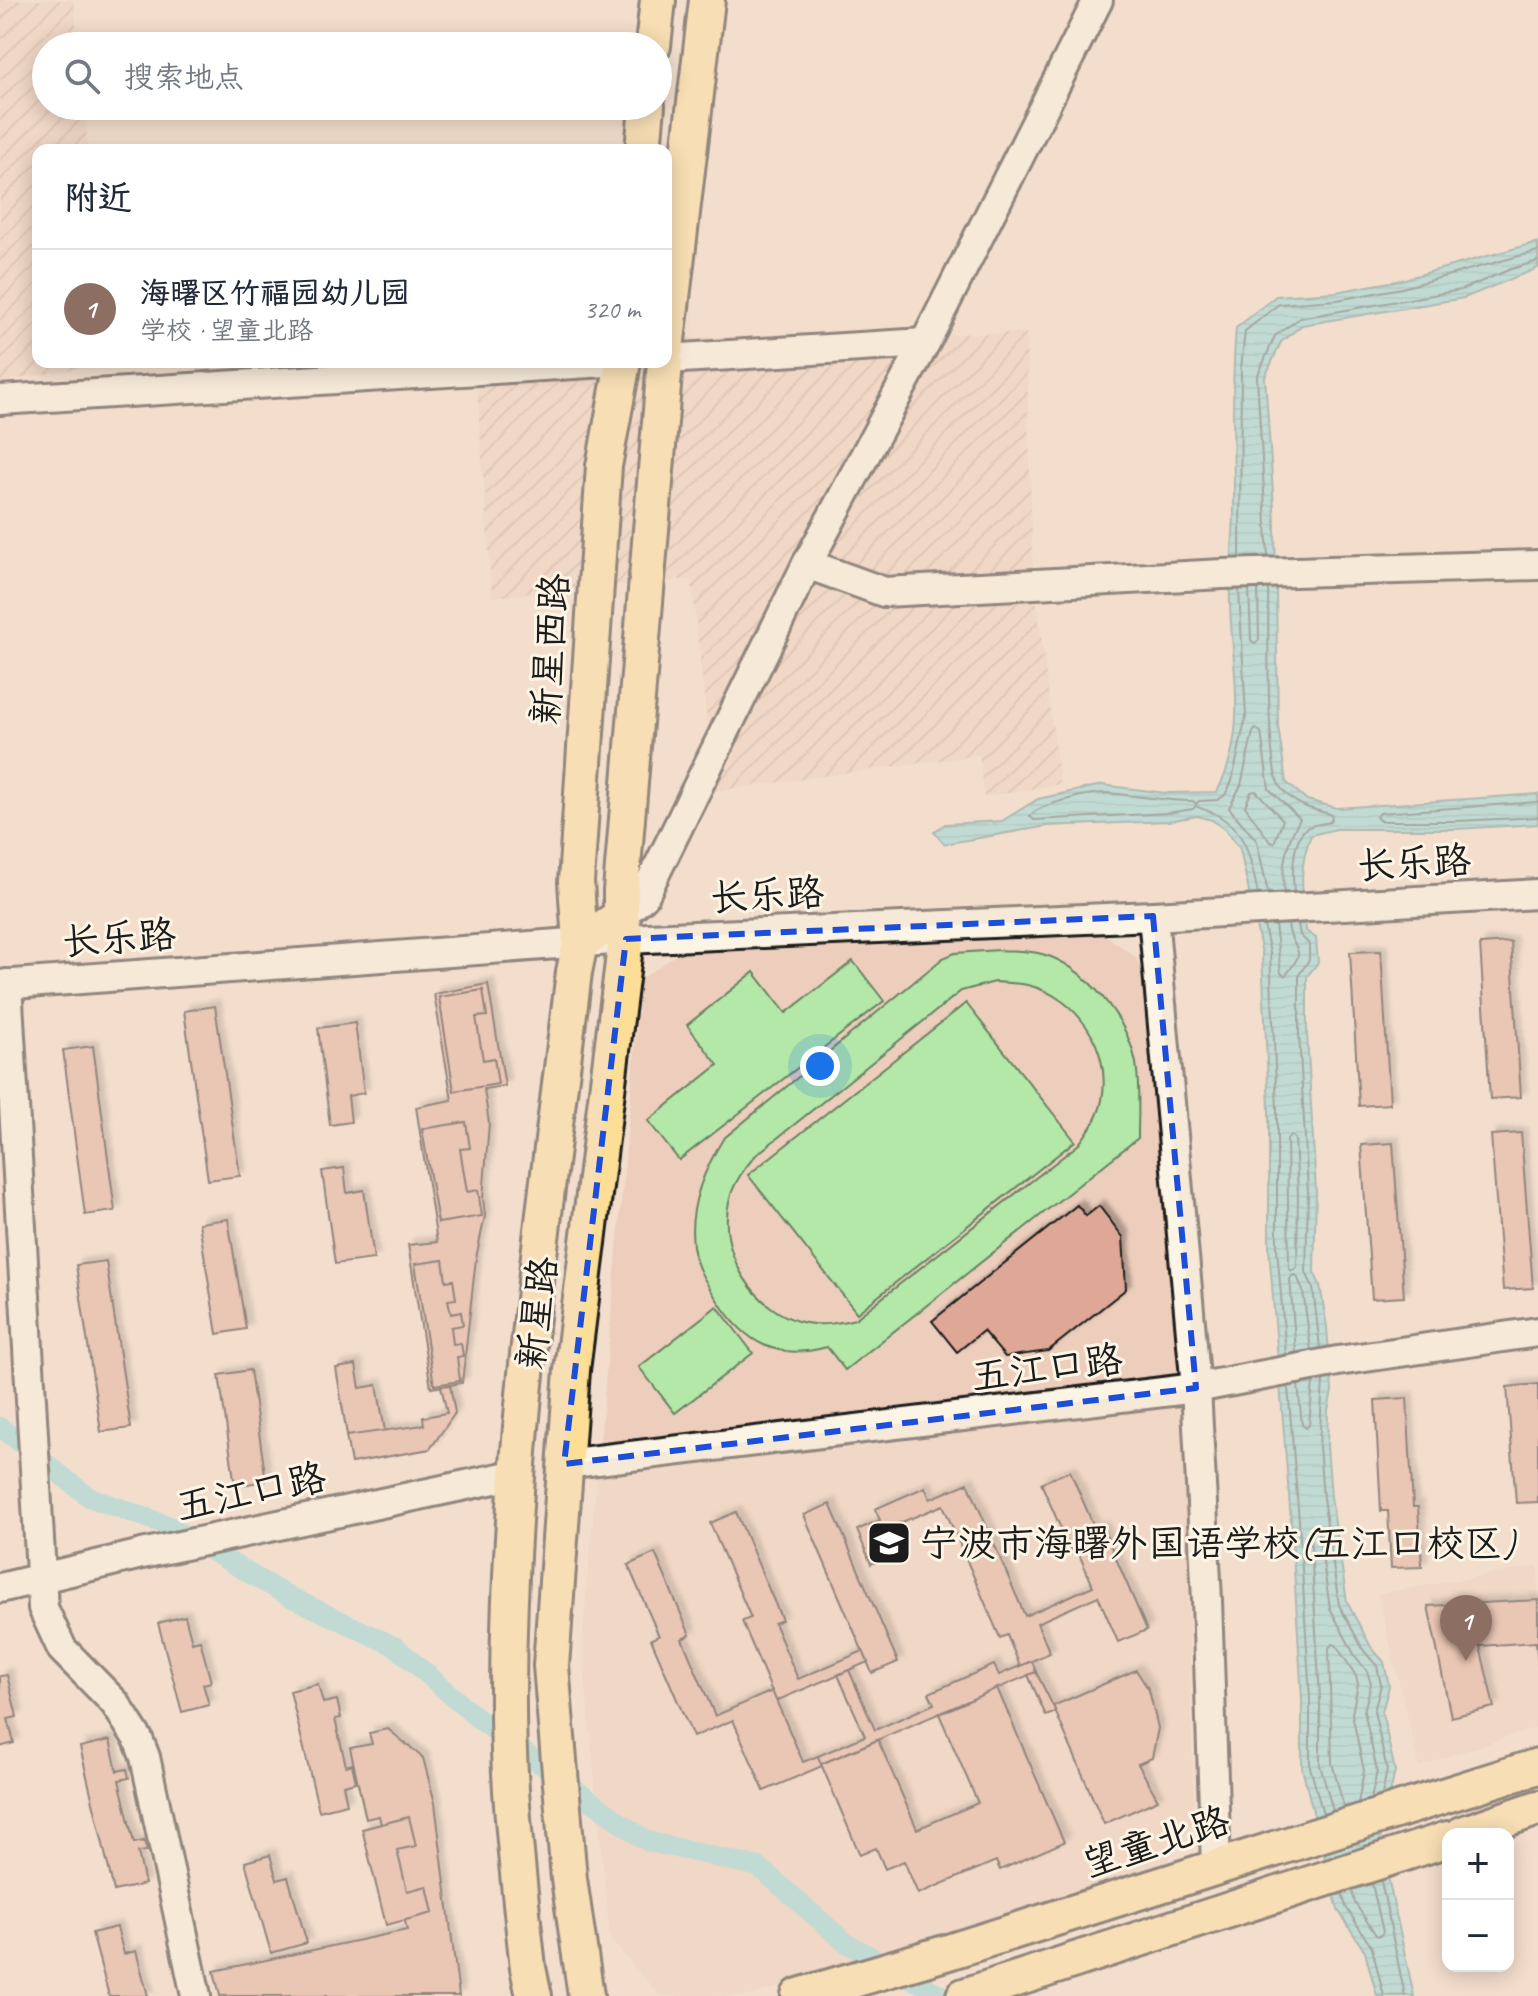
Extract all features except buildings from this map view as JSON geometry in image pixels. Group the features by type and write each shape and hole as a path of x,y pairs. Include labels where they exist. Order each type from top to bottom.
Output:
{"main road":[{"path":"655,32 658,0"},
{"path":"672,298 707,0"},
{"path":"644,144 646,120"},
{"name":"新星西路","path":"534,1996 528,1968 510,1790 508,1691 514,1517 529,1328 580,943 576,882 604,466 622,368"},
{"path":"580,943 624,928 624,860 664,368"},
{"name":"新星路","path":"586,1996 569,1879 551,1666 574,1354 624,928"},
{"name":"望童北路","path":"799,1996 1538,1766"},
{"path":"1480,1828 1538,1808"},
{"path":"964,1996 1442,1841"}],"street":[{"path":"624,928 644,896 807,564 925,343 1098,0"},
{"path":"672,360 925,343"},
{"path":"0,400 510,368"},
{"path":"807,564 884,592 1223,574 1538,565"},
{"name":"长乐路","path":"624,928 1153,916 1538,894"},
{"path":"1153,916 1196,1388 1207,1585 1216,1867"},
{"name":"长乐路","path":"3,985 580,943"},
{"path":"3,985 43,1608 62,1649 115,1703 138,1739 145,1757 196,1996"},
{"name":"五江口路","path":"564,1464 1196,1388 1338,1361 1538,1332"},
{"name":"五江口路","path":"0,1588 142,1554 518,1474"}],"highlighted area":[{"path":"1153,916 1196,1388 564,1464 626,939"}],"shaded area":[{"path":"0,0 74,0 77,32 32,32 32,120 85,120 87,144 32,144 32,368 80,368 0,382"},
{"path":"1026,333 1033,574 1060,784 984,797 979,755 715,791 691,579 492,597 475,368 672,368 672,338"},
{"name":"宁波市海曙外国语学校(五江口校区)","path":"1099,930 1137,958 1154,1024 1184,1441 1194,1821 1165,1864 1133,1880 749,1996 660,1996 610,1939 582,1644 641,979 684,949"},
{"path":"1538,1566 1538,1727 1419,1766 1378,1594"}],"green space":[{"path":"999,950 1037,953 1058,960 1089,982 1114,1013 1131,1046 1138,1082 1138,1138 845,1370 827,1347 793,1352 764,1345 751,1338 728,1316 697,1263 692,1226 697,1195 708,1166 723,1139 943,958 955,953","holes":["995,982 1027,985 1061,1000 1087,1028 1096,1044 1102,1062 1102,1100 1099,1112 1083,1139 855,1319 830,1324 806,1323 787,1317 770,1306 755,1293 743,1276 728,1238 730,1198 744,1170 755,1156 961,991"]},
{"path":"853,961 884,1001 679,1160 648,1121 718,1065 687,1025 754,972 786,1013"},
{"path":"966,1003 1075,1141 857,1313 748,1175"},
{"path":"717,1306 753,1353 675,1413 639,1367"}],"water":[{"path":"1538,242 1538,268 1464,298 1302,325 1281,342 1265,377 1275,522 1278,726 1286,782 1307,800 1337,808 1538,794 1538,824 1456,829 1336,829 1311,835 1304,860 1302,882 1306,931 1316,938 1318,963 1307,976 1307,1034 1316,1192 1314,1272 1320,1285 1327,1327 1332,1391 1327,1446 1331,1497 1347,1602 1371,1647 1384,1662 1389,1686 1382,1712 1395,1771 1380,1841 1414,1996 1377,1996 1365,1952 1338,1910 1302,1768 1302,1699 1291,1521 1269,1248 1269,1109 1262,954 1240,849 1225,829 1212,820 1197,816 1169,821 1048,826 944,844 934,832 945,824 1002,821 1038,799 1102,785 1166,793 1217,792 1227,769 1236,723 1230,593 1236,328 1276,296 1336,292 1401,280"}],"waterway":[{"path":"0,1427 89,1497 167,1525 286,1595 396,1647 477,1718 646,1841 759,1867 846,1943 943,1996"}],"place":[{"name":"宁波市海曙外国语学校(五江口校区)","path":"889,1543"},
{"name":"海曙区竹福园幼儿园","path":"1466,1661"}]}
